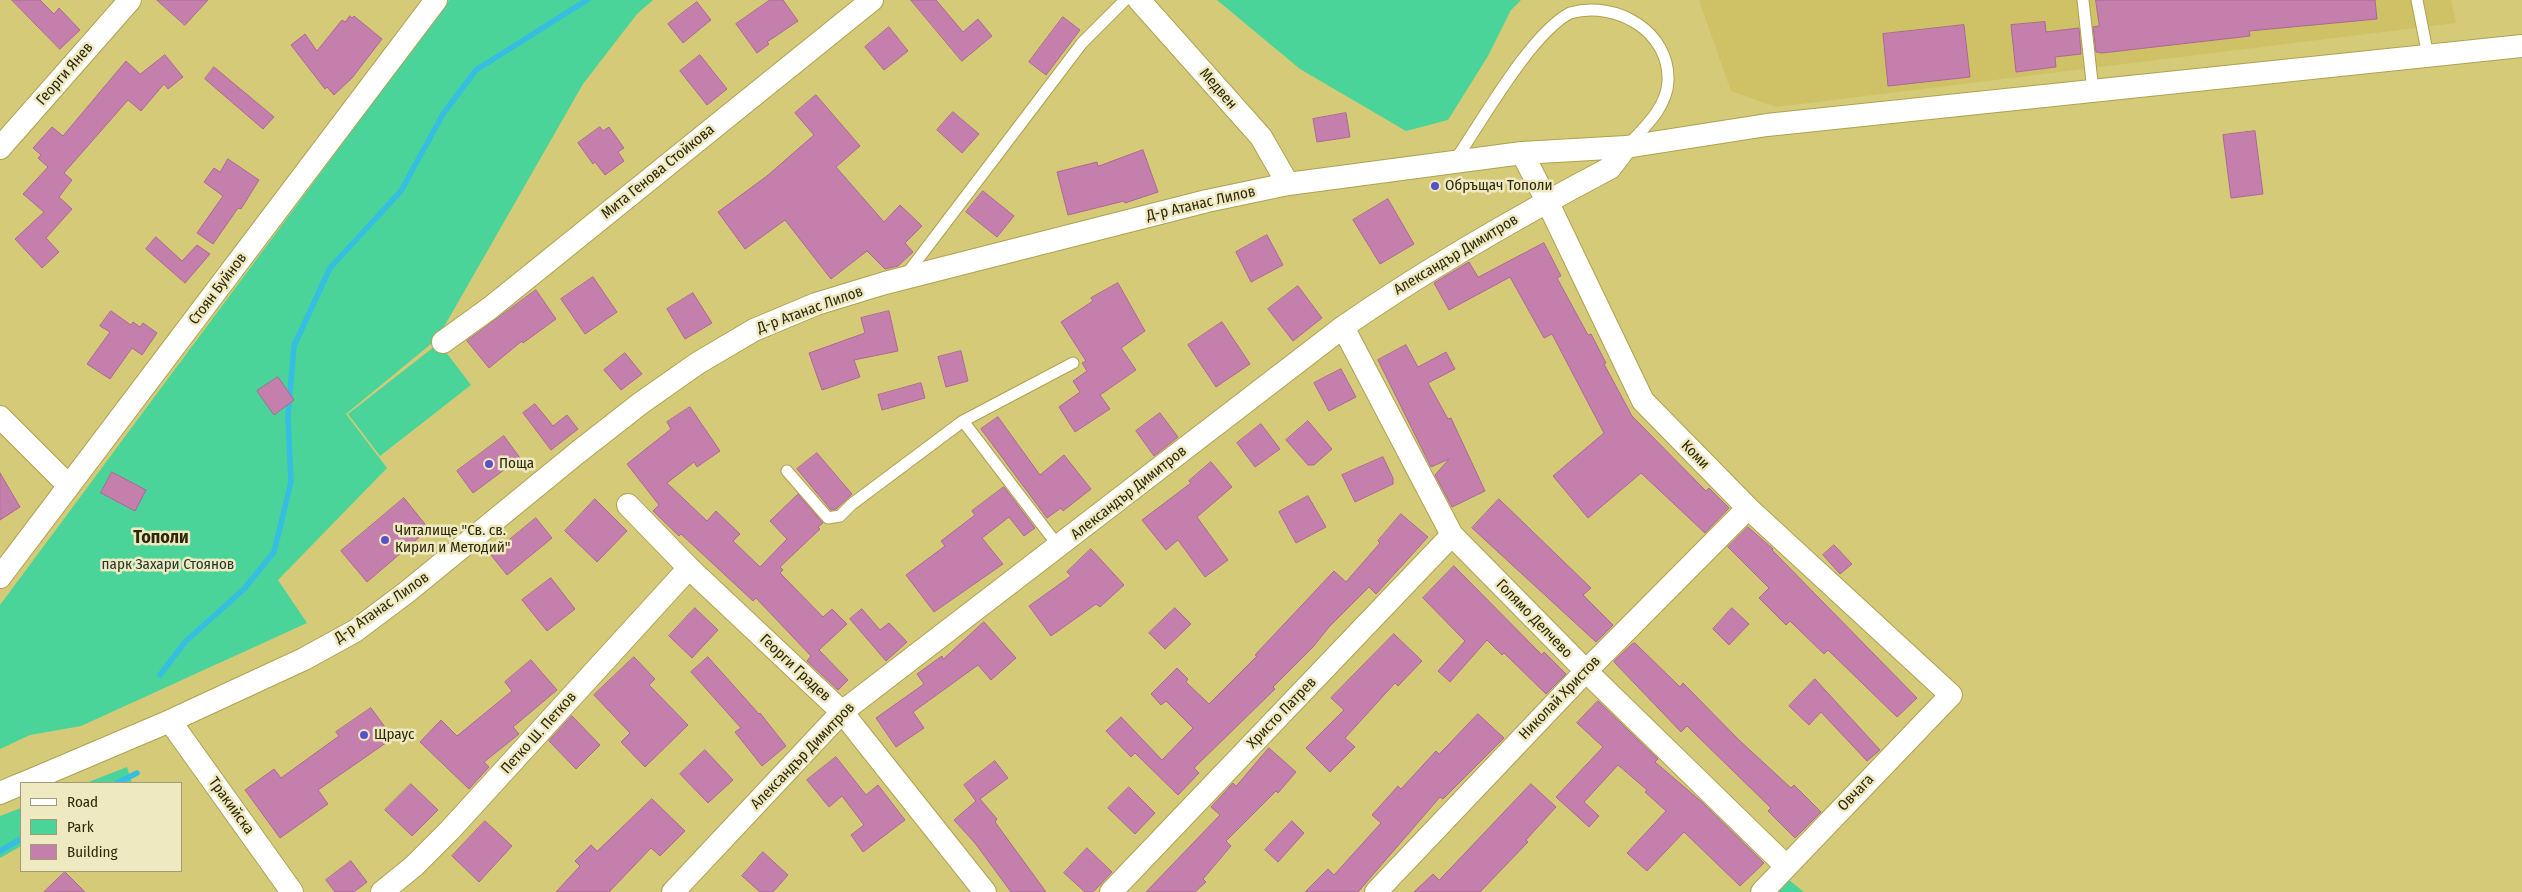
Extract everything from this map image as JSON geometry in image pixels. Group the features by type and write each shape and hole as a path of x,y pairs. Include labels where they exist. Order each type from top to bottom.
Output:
{"street":[{"name":"Георги Янев","path":"0,148 130,0"},
{"name":"Стоян Буйнов","path":"0,577 436,0"},
{"name":"Мита Генова Стойкова","path":"442,342 490,308 872,0"},
{"name":"Медвен","path":"1139,0 1260,137 1288,184"},
{"name":"Д-р Атанас Лилов","path":"27,782 304,659 355,631 407,592 641,403 706,359 754,330 816,304 904,278 1207,201 1288,184 1522,153 1626,147 1767,124 2522,46"},
{"name":"Александър Димитров","path":"673,892 842,712 1343,327 1409,281 1547,201 1610,168 1626,147"},
{"name":"Коми","path":"1522,153 1643,401 1748,508 1951,695"},
{"name":"Голямо Делчево","path":"1343,327 1452,535 1586,671 1786,866"},
{"path":"0,416 69,486"},
{"name":"Георги Градев","path":"628,505 689,568 842,712 985,892"},
{"name":"Николай Христов","path":"1376,892 1586,671 1748,508"},
{"name":"Христо Патрев","path":"1111,892 1452,535"},
{"name":"Петко Ш. Петков","path":"382,892 414,866 450,830 689,568"},
{"name":"Овчага","path":"1762,892 1951,695"},
{"name":"Тракийска","path":"170,720 292,892"},
{"name":"Д-р Атанас Лилов","path":"0,793 20,785"}],"lane":[{"path":"904,278 1082,43 1125,0"},
{"path":"2083,0 2093,91"},
{"path":"2417,0 2428,56"},
{"path":"1454,163 1523,60 1548,30 1571,12 1599,4 1624,10 1650,30 1666,56 1668,83 1656,117 1626,147"},
{"path":"787,471 828,518 840,516 852,504 963,422 1073,363"},
{"path":"963,422 1059,547"}],"shaded area":[{"path":"1699,0 2451,0 2456,23 1776,107 1731,91"}],"green space":[{"name":"парк Захари Стоянов","path":"449,0 653,0 637,14 583,84 437,339 346,414 387,468 278,580 307,623 81,726 30,735 0,749 0,605"},
{"path":"1217,0 1521,0 1511,10 1488,56 1448,120 1406,131 1300,69"},
{"path":"439,343 471,385 380,456 348,414"},
{"path":"127,767 132,782 89,782"},
{"path":"20,808 20,847 0,858 0,816"},
{"path":"1789,880 1804,892 1778,892"}],"building":[{"path":"12,0 40,0 54,14 59,8 80,30 60,49"},
{"path":"157,0 208,0 185,25"},
{"path":"770,0 783,0 798,21 767,42 769,44 757,53 736,24"},
{"path":"911,0 936,0 963,32 978,19 992,36 962,61"},
{"path":"2096,0 2375,0 2377,19 2249,31 2250,36 2102,53 2096,52 2093,27 2099,26"},
{"path":"697,2 711,20 683,43 668,24"},
{"path":"350,16 352,18 354,16 382,39 352,78 334,95 327,87 325,89 291,45 305,34 317,51 342,20 345,22"},
{"path":"1063,17 1080,30 1046,75 1029,62"},
{"path":"2045,22 2046,32 2079,28 2081,54 2055,57 2056,67 2016,72 2011,25"},
{"path":"1964,25 1970,77 1888,86 1883,34"},
{"path":"889,27 908,51 884,70 865,47"},
{"path":"165,55 183,77 168,89 164,84 141,111 128,100 64,173 72,180 59,197 72,209 46,238 59,252 42,268 15,239 44,212 23,194 48,167 38,158 41,155 33,148 52,127 63,136 126,61 140,74"},
{"path":"700,55 727,89 707,105 680,71"},
{"path":"214,67 274,117 263,129 205,79"},
{"path":"816,95 860,146 836,167 884,222 900,205 922,226 905,243 913,252 898,266 885,269 867,251 831,279 785,220 745,249 718,212 767,176 814,135 795,113"},
{"path":"953,112 979,134 962,153 937,130"},
{"path":"1346,113 1350,137 1317,142 1313,119"},
{"path":"600,127 603,131 609,127 624,148 618,152 624,161 605,175 595,162 593,164 578,143"},
{"path":"2255,131 2263,194 2231,198 2223,135"},
{"path":"1143,150 1158,192 1125,203 1124,201 1068,215 1057,172 1097,162 1098,166"},
{"path":"228,159 259,180 241,209 238,208 213,244 197,233 223,196 204,182 214,168 220,172"},
{"path":"983,191 1014,216 997,237 966,212"},
{"path":"1388,199 1414,244 1380,264 1353,220"},
{"path":"1267,235 1283,265 1251,282 1236,252"},
{"path":"156,237 182,261 197,245 210,254 185,283 146,249"},
{"path":"1544,243 1561,276 1557,278 1588,335 1591,334 1606,363 1604,364 1632,416 1706,491 1709,488 1729,508 1705,533 1641,473 1588,518 1553,476 1604,433 1552,334 1544,338 1510,277 1449,310 1434,283 1469,262 1478,277"},
{"path":"593,277 617,312 585,334 561,299"},
{"path":"1118,283 1145,331 1121,348 1136,370 1100,395 1110,409 1075,432 1059,407 1080,392 1073,381 1087,371 1082,363 1086,361 1061,322 1093,301 1091,298"},
{"path":"1298,286 1322,318 1293,341 1268,309"},
{"path":"536,290 556,319 523,343 522,341 489,368 467,341"},
{"path":"693,293 712,323 685,339 667,309"},
{"path":"111,311 131,325 133,322 140,327 143,323 157,333 142,355 132,348 110,379 87,364 110,332 100,326"},
{"path":"889,311 898,351 854,360 860,377 822,390 809,353 865,333 861,318"},
{"path":"1222,322 1250,364 1216,387 1188,345"},
{"path":"1406,345 1418,367 1446,352 1455,369 1428,383 1448,419 1451,418 1485,491 1452,507 1435,475 1449,459 1431,467 1378,360"},
{"path":"961,351 968,381 946,387 938,357"},
{"path":"625,353 642,374 621,390 604,370"},
{"path":"1341,369 1356,397 1329,411 1314,383"},
{"path":"278,377 294,400 274,415 257,391"},
{"path":"921,383 925,398 882,410 878,395"},
{"path":"535,404 553,426 567,415 578,429 551,450 523,413"},
{"path":"690,407 720,451 697,467 694,462 667,483 707,521 716,511 740,534 733,541 760,567 787,539 770,521 798,494 823,523 818,527 820,529 780,567 783,570 780,573 823,617 832,609 847,624 819,650 848,680 838,690 807,661 811,656 756,598 753,601 681,534 679,536 653,511 659,505 627,464 671,429 667,422"},
{"path":"1160,413 1178,437 1154,456 1136,431"},
{"path":"998,417 1040,475 1064,455 1091,489 1063,511 1061,508 1047,518 981,429"},
{"path":"1308,421 1332,449 1314,465 1308,465 1286,440"},
{"path":"1261,424 1280,449 1255,467 1237,443"},
{"name":"Поща","path":"504,436 520,458 473,493 457,471"},
{"path":"817,453 852,494 836,509 831,510 797,469"},
{"path":"1383,457 1393,478 1393,484 1355,502 1342,475"},
{"path":"1211,462 1232,487 1197,517 1228,560 1205,577 1178,540 1166,550 1142,520 1191,483 1189,481"},
{"path":"112,472 146,490 135,511 101,493"},
{"path":"0,473 20,507 0,520"},
{"path":"1004,487 1035,528 1024,536 1009,517 982,538 1003,564 934,612 906,575 945,546 941,541 975,515 972,511"},
{"path":"1308,496 1326,527 1296,543 1279,512"},
{"name":"Читалище \"Св. св. Кирил и Методий\"","path":"404,498 429,529 367,582 341,551"},
{"path":"595,499 627,531 597,562 565,531"},
{"path":"1499,499 1591,588 1583,595 1613,625 1596,642 1472,528"},
{"path":"1401,514 1428,537 1376,594 1369,587 1329,627 1313,647 1273,687 1275,689 1194,768 1199,773 1178,795 1135,753 1131,757 1106,731 1121,717 1162,760 1193,728 1166,701 1161,705 1151,694 1177,668 1188,679 1186,682 1209,704 1257,656 1255,655 1334,571 1346,582 1380,543 1378,541"},
{"path":"536,518 552,538 507,575 491,555"},
{"path":"1748,527 1773,549 1917,698 1897,717 1828,650 1824,654 1790,621 1786,625 1759,598 1769,588 1728,547"},
{"path":"1834,545 1852,564 1840,574 1823,555"},
{"path":"1091,549 1124,585 1100,607 1096,604 1051,636 1029,606 1071,576 1067,572"},
{"path":"1454,566 1542,655 1544,652 1566,674 1546,694 1504,653 1502,655 1487,640 1450,682 1438,671 1465,641 1423,598"},
{"path":"551,578 575,609 547,631 522,600"},
{"path":"695,608 718,630 692,658 669,636"},
{"path":"1175,608 1191,624 1165,649 1149,633"},
{"path":"1732,608 1749,624 1729,645 1713,629"},
{"path":"862,609 880,630 889,623 907,642 886,661 850,619"},
{"path":"984,622 1016,658 991,680 978,665 913,712 924,728 896,747 876,718 924,684 917,674 942,656 943,659"},
{"path":"1394,634 1422,661 1398,686 1395,683 1345,738 1355,747 1330,772 1306,748 1344,710 1331,698"},
{"path":"1635,643 1680,687 1683,683 1739,740 1791,788 1794,785 1821,812 1795,838 1768,811 1771,808 1687,726 1681,732 1615,663 1614,661"},
{"path":"634,657 655,679 649,685 688,725 645,767 621,742 630,733 594,695"},
{"path":"708,657 760,713 786,746 762,766 735,732 741,728 691,672"},
{"path":"531,660 557,690 513,727 519,734 484,762 489,767 469,789 420,742 441,720 457,736 512,691 505,682"},
{"path":"1815,679 1880,750 1867,761 1821,712 1809,725 1789,706"},
{"path":"1598,701 1658,759 1655,762 1703,803 1764,863 1740,886 1684,832 1647,871 1627,853 1666,811 1645,792 1647,790 1618,765 1584,802 1599,816 1589,827 1556,797 1603,747 1577,723"},
{"path":"371,708 393,738 318,790 328,804 280,838 245,790 274,769 281,778 339,736 336,732"},
{"path":"1478,714 1504,738 1443,799 1440,797 1358,892 1305,892 1328,869 1334,875 1381,823 1372,815 1398,786 1401,789 1436,751 1439,754"},
{"path":"572,716 600,745 576,769 549,741"},
{"path":"1269,748 1296,772 1278,793 1276,791 1226,841 1231,846 1203,879 1206,882 1195,892 1146,892 1220,815 1211,807 1233,783 1236,786"},
{"path":"705,750 733,780 708,803 680,774"},
{"path":"836,757 866,795 878,785 905,820 863,852 851,835 864,825 842,796 829,807 807,780"},
{"path":"995,761 1008,778 980,799 997,819 995,822 1046,892 1011,892 975,843 954,820 976,801 964,785"},
{"path":"411,784 438,810 412,836 385,810"},
{"path":"1531,784 1556,807 1526,840 1528,842 1480,892 1414,892 1433,874 1439,880"},
{"path":"1129,787 1155,813 1135,834 1108,808"},
{"path":"652,799 685,831 660,856 651,848 609,892 556,892 580,866 575,861 591,845 597,851"},
{"path":"485,821 512,846 479,882 452,856"},
{"path":"1292,821 1304,833 1278,862 1265,850"},
{"path":"1087,848 1112,872 1093,892 1085,892 1064,873"},
{"path":"763,852 788,875 773,892 760,892 742,876"},
{"path":"351,861 367,882 354,892 335,892 326,880"},
{"path":"65,872 85,892 44,892"}],"waterway":[{"path":"160,675 185,642 244,589 274,552 291,482 288,417 294,346 330,268 401,191 443,114 476,70 587,0"},
{"path":"119,782 137,773"},
{"path":"0,851 20,840"}],"place":[{"name":"Обръщач Тополи","path":"1435,186"},
{"name":"Поща","path":"489,464"},
{"name":"Читалище \"Св. св. Кирил и Методий\"","path":"385,540"},
{"name":"Щраус","path":"364,735"}],"district":[{"name":"Тополи","path":"161,538"}]}
